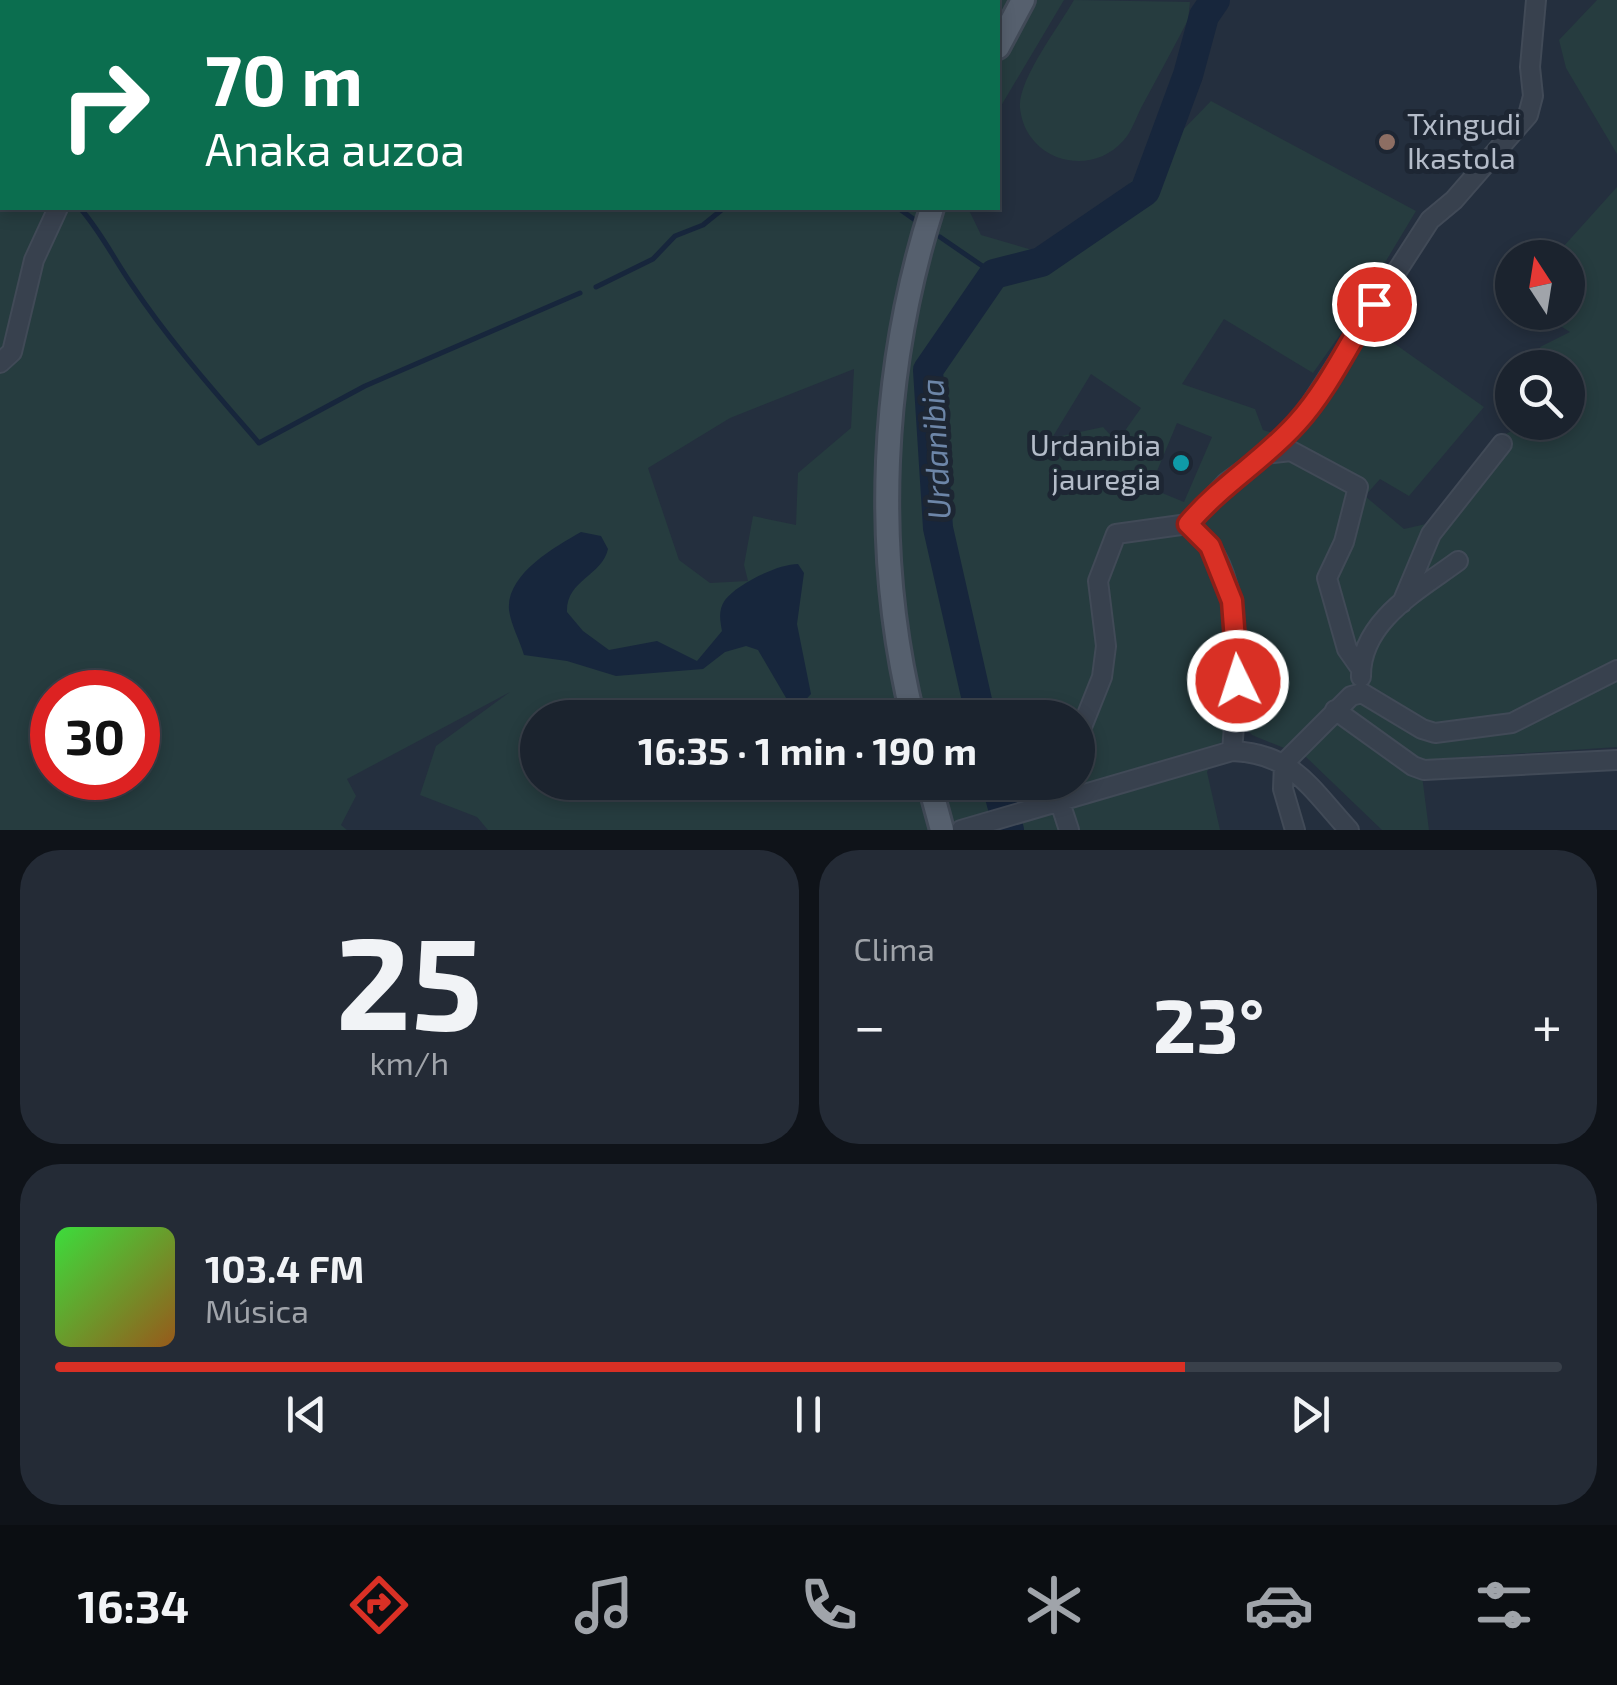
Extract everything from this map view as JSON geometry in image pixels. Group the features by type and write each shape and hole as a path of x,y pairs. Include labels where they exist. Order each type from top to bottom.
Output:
{"main road":[{"path":"1000,42 1023,0"},
{"path":"910,700 893,598 888,470 901,338 932,210"},
{"path":"934,800 942,830"}],"street":[{"path":"1093,700 1102,677 1106,646 1098,580 1116,534 1188,524 1226,483 1266,454 1308,409 1430,220 1454,200 1528,114 1536,0"},
{"path":"0,363 12,352 34,260 57,210"},
{"path":"1402,602 1430,534 1502,444"},
{"path":"1266,454 1291,452 1358,487 1344,542 1327,578 1347,649 1361,669"},
{"path":"1188,524 1210,546 1232,601 1238,681 1232,750"},
{"path":"1362,693 1361,669 1374,630 1402,602 1458,562"},
{"path":"1295,830 1283,790 1284,764 1351,696 1362,693 1422,729 1435,732 1512,724 1617,670"},
{"path":"1335,710 1424,770 1617,760"},
{"path":"1095,783 1232,750 1260,752 1284,764 1314,788 1349,830"},
{"path":"961,830 1038,800"},
{"path":"1060,800 1069,830"}],"green space":[{"path":"1000,0 1064,0 1000,108"},
{"path":"1074,0 1190,2 1188,20 1126,138 1109,153 1077,161 1046,151 1033,140 1024,126 1020,108 1032,69"},
{"path":"1597,0 1617,0 1617,154 1566,68 1559,40"},
{"path":"1211,101 1416,211 1351,319 1313,373 1224,319 1182,384 1255,409 1263,430 1293,439 1371,327 1484,407 1409,496 1380,479 1365,496 1404,529 1426,524 1496,440 1585,440 1585,350 1540,347 1570,332 1567,330 1585,330 1585,240 1569,240 1617,187 1617,747 1420,760 1429,830 1382,830 1306,757 1252,735 1234,715 1207,772 1220,830 488,830 477,817 420,795 436,746 510,692 347,779 356,796 341,825 347,830 0,830 0,210 969,210 981,235 1036,251 1079,229","holes":["854,369 851,428 798,473 796,525 753,516 744,565 748,581 710,583 679,560 648,468 730,418","1091,374 1141,408 1117,442 1103,427 1052,438","1177,423 1212,437 1184,502 1150,488"]}],"water":[{"path":"581,532 601,536 608,549 599,566 578,585 568,601 567,612 583,631 609,650 657,641 697,661 722,631 721,608 731,594 769,571 798,564 804,573 797,624 811,694 805,700 787,700 758,650 746,646 725,652 703,669 616,676 567,661 524,655 509,610 510,597 524,573"}],"waterway":[{"name":"Urdanibia","path":"977,700 938,528 928,370 994,274 1041,262 1145,191 1188,75 1204,16 1215,0"},
{"path":"82,210 162,327 259,443 365,386 580,293"},
{"path":"596,287 653,259 675,236 703,225 722,210"},
{"path":"901,210 915,220"},
{"path":"940,237 994,274"},
{"name":"Urdanibia","path":"1001,800 1009,830"}],"place":[{"name":"Txingudi Ikastola","path":"1387,142"},
{"name":"Urdanibia jauregia","path":"1181,463"}],"route":[{"path":"1238,681 1232,601 1210,546 1188,524 1210,497 1266,454 1300,421 1374,304"}]}
